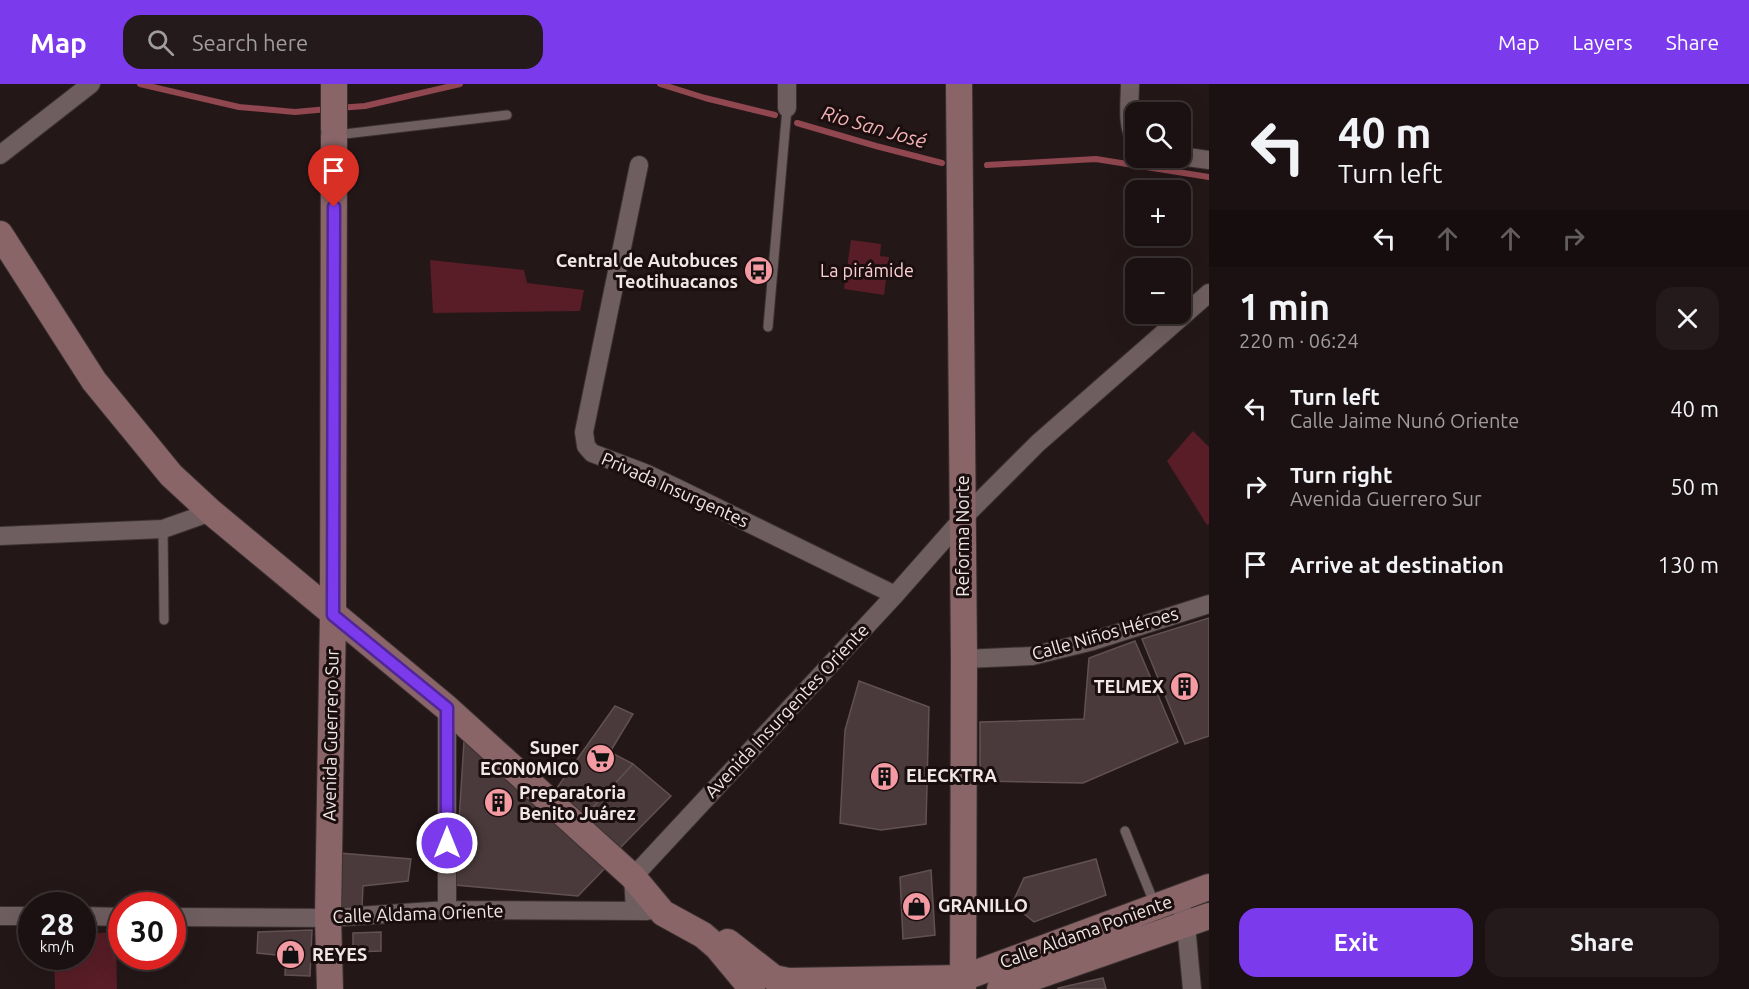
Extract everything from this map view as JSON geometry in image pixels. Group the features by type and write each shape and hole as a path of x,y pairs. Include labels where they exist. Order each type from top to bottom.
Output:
{"main road":[{"name":"Reforma Norte","path":"959,84 964,659 963,983"},
{"name":"Avenida Guerrero Sur","path":"330,989 328,918 333,615 334,92"},
{"path":"0,234 94,381 171,475 211,512 333,615 447,708 633,877 663,913"},
{"name":"Calle Aldama Poniente","path":"963,983 1209,887"},
{"name":"Calle Aldama Oriente","path":"663,913 688,918 714,930 774,978 788,981 963,983"},
{"name":"Calle Aldama Oriente","path":"663,913 704,935 752,989"},
{"name":"Calle Aldama Poniente","path":"1000,989 1197,920"}],"street":[{"path":"0,154 91,84"},
{"path":"787,84 787,108"},
{"path":"1130,84 1130,102"},
{"path":"1191,158 1209,160"},
{"name":"Privada Insurgentes","path":"639,165 586,421 584,432 586,446 592,453 645,473 895,595"},
{"name":"Avenida Insurgentes Oriente","path":"633,877 895,595 963,518 1038,443 1209,292"},
{"path":"0,536 163,529 211,512"},
{"name":"Calle Niños Héroes","path":"964,659 1032,656 1093,640 1209,604"},
{"path":"447,708 447,910"},
{"path":"633,877 635,910"},
{"path":"1168,903 1197,920 1192,989"},
{"name":"Calle Aldama Oriente","path":"186,917 328,918 447,910 635,910 663,913"},
{"path":"0,916 18,916"}],"lane":[{"path":"768,327 787,108"},
{"path":"334,132 507,115"},
{"path":"163,529 164,620"},
{"path":"1125,831 1168,903"}],"green space":[{"name":"La pirámide","path":"851,240 881,244 880,256 889,257 884,295 844,289"},
{"path":"430,260 524,270 527,283 584,290 580,311 433,313"},
{"path":"1193,431 1209,447 1209,524 1207,525 1167,461"},
{"path":"108,932 108,970 117,970 117,989 55,989 54,970 96,970 96,933"}],"building":[{"name":"TELMEX","path":"1209,618 1209,736 1185,744 1142,639"},
{"path":"1135,641 1178,742 1083,783 980,781 980,722 1084,719 1089,658"},
{"name":"ELECKTRA","path":"859,681 929,707 926,824 881,830 840,823 845,730"},
{"name":"Super EC0N0MIC0","path":"615,706 633,714 610,752 633,764 584,817 554,792"},
{"name":"Preparatoria Benito Juárez","path":"464,741 608,865 578,896 455,885"},
{"path":"633,764 671,796 620,848 584,817"},
{"path":"339,853 411,859 408,881 363,886 362,907 337,908"},
{"path":"1096,859 1106,895 1034,922 1012,904 1024,878"},
{"name":"GRANILLO","path":"931,870 935,935 903,939 900,877"},
{"name":"REYES","path":"312,930 310,976 285,975 286,956 257,953 258,932"},
{"path":"381,932 381,951 353,952 353,933"},
{"path":"1103,978 1106,989 1058,989 1058,988"}],"waterway":[{"name":"Rio San José","path":"140,84 239,107 295,112 328,109"},
{"name":"Rio San José","path":"338,108 365,106 460,84"},
{"name":"Rio San José","path":"660,84 705,98 775,115"},
{"name":"Rio San José","path":"797,123 942,163"},
{"name":"Rio San José","path":"987,165 1096,159 1209,177"}],"place":[{"name":"Central de Autobuces Teotihuacanos","path":"759,271"},
{"name":"TELMEX","path":"1185,687"},
{"name":"Super EC0N0MIC0","path":"600,758"},
{"name":"ELECKTRA","path":"885,776"},
{"name":"Preparatoria Benito Juárez","path":"498,803"},
{"name":"GRANILLO","path":"917,906"},
{"name":"REYES","path":"291,955"}],"route":[{"path":"334,207 333,615 447,708 447,843"}]}
